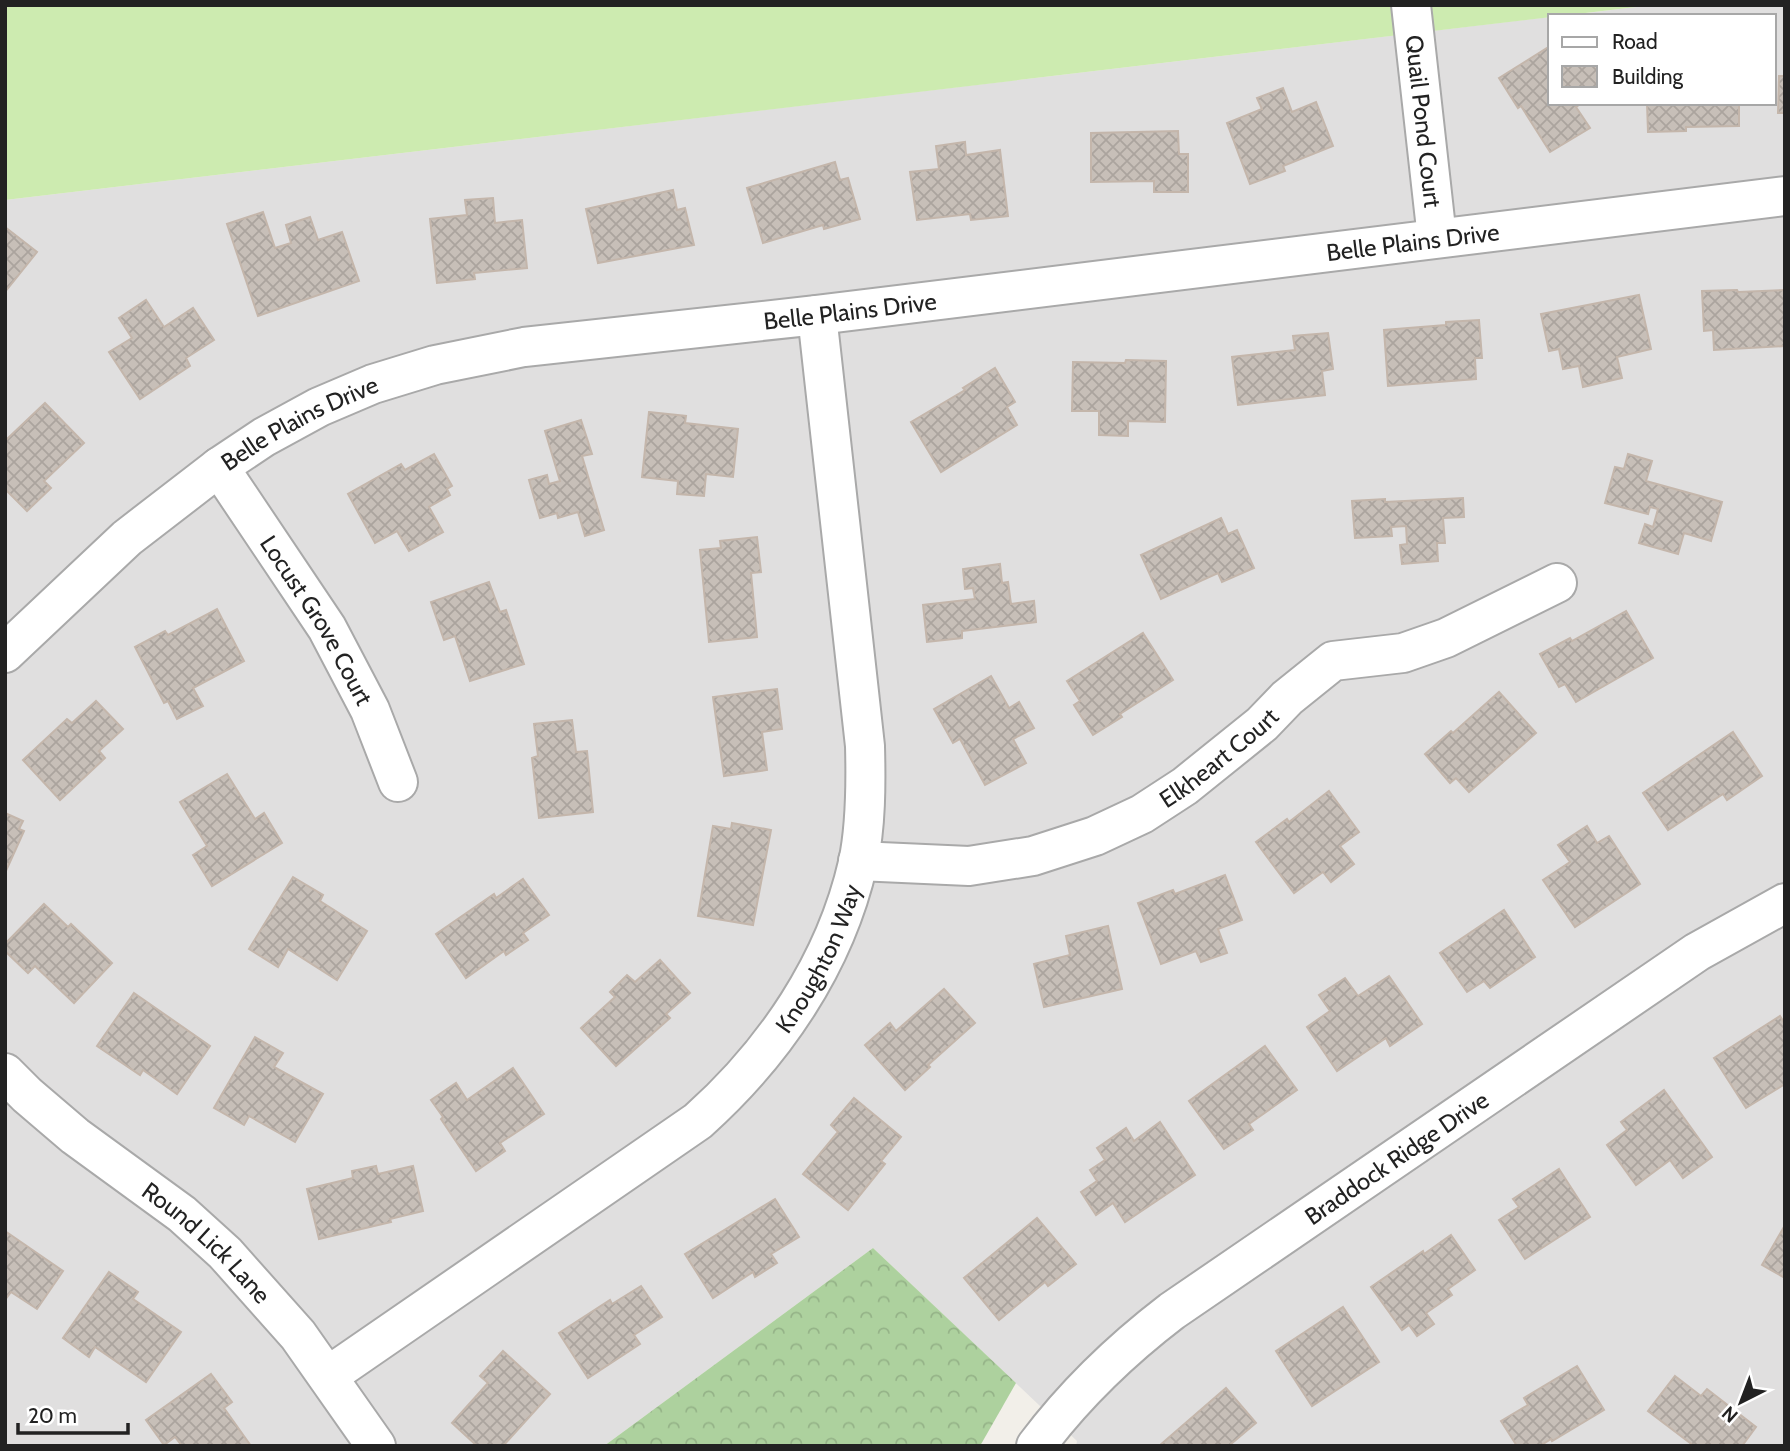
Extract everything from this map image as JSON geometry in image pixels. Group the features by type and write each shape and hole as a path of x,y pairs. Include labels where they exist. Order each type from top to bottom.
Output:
{"street":[{"name":"Quail Pond Court","path":"1411,5 1437,238"},
{"name":"Belle Plains Drive","path":"5,653 127,538 219,467 264,437 319,407 373,384 435,365 524,347 817,316 1785,196"},
{"name":"Knoughton Way","path":"328,1376 698,1121 724,1097 775,1038 817,972 845,904 858,861 866,784 865,746 817,316"},
{"name":"Locust Grove Court","path":"219,467 327,628 370,710 398,782"},
{"name":"Elkheart Court","path":"858,861 969,866 1033,856 1095,836 1142,814 1185,786 1262,724 1287,698 1333,661 1403,653 1446,638 1557,583"},
{"name":"Braddock Ridge Drive","path":"1036,1446 1085,1387 1132,1342 1172,1311 1697,952 1785,903"},
{"name":"Round Lick Lane","path":"5,1073 26,1095 75,1136 182,1214 225,1253 298,1335 376,1446"}],"shaded area":[{"path":"1653,5 1785,5 1785,1446 1076,1446 1077,1441 873,1248 604,1446 5,1446 5,200 1548,17 1548,105 1776,105 1776,14 1579,14"}],"green space":[{"path":"5,5 1653,5 1577,14 1548,14 1548,17 5,200"},
{"path":"873,1248 1016,1383 980,1446 604,1446"}],"building":[{"path":"1548,47 1548,105 1579,105 1576,107 1590,128 1550,152 1521,106 1518,108 1499,78"},
{"path":"1779,76 1785,76 1785,113 1778,113"},
{"path":"1283,88 1292,112 1316,102 1333,146 1283,166 1285,171 1250,184 1227,123 1262,109 1257,98"},
{"path":"1647,105 1739,105 1739,126 1686,127 1686,131 1648,132"},
{"path":"1178,131 1179,154 1188,154 1188,192 1154,192 1154,181 1091,182 1091,133"},
{"path":"965,142 966,155 1000,150 1008,216 971,220 970,214 917,220 910,172 939,169 936,146"},
{"path":"835,162 840,180 848,178 860,219 824,229 823,225 763,243 747,188"},
{"path":"673,190 677,210 685,208 694,245 598,263 586,209"},
{"path":"493,198 495,223 522,220 527,268 474,273 475,279 437,283 430,219 467,215 465,200"},
{"path":"263,212 275,248 291,243 286,225 310,217 318,240 342,232 359,281 258,316 227,224"},
{"path":"5,227 37,252 5,292"},
{"path":"1785,290 1785,346 1714,350 1713,330 1704,331 1702,291"},
{"path":"1639,295 1651,349 1617,357 1622,378 1583,387 1579,366 1563,369 1559,349 1549,351 1541,314"},
{"path":"146,300 164,327 193,308 214,340 186,358 190,366 140,399 109,352 132,338 119,318"},
{"path":"1479,320 1482,358 1475,358 1476,379 1388,386 1384,330"},
{"path":"1328,333 1333,369 1322,371 1325,395 1238,405 1232,357 1295,350 1293,336"},
{"path":"1126,360 1166,361 1165,422 1128,421 1128,436 1099,435 1099,411 1072,411 1073,362 1125,363"},
{"path":"995,368 1015,402 1007,407 1017,425 941,472 911,422 965,390 963,388"},
{"path":"45,403 84,443 44,481 51,488 27,511 5,489 5,437 7,439"},
{"path":"649,412 686,416 685,423 738,429 733,477 706,474 704,496 677,494 678,481 642,477"},
{"path":"581,420 592,454 582,456 604,530 585,536 578,512 558,518 557,513 540,518 529,480 547,475 549,484 560,481 545,431"},
{"path":"434,454 452,486 447,489 450,495 429,507 443,532 409,551 397,531 375,543 348,494 401,464 405,470"},
{"path":"1628,454 1652,461 1646,481 1722,502 1711,541 1684,533 1678,554 1639,543 1645,524 1653,527 1658,509 1650,507 1648,514 1605,503 1615,467 1624,469"},
{"path":"1463,498 1464,517 1443,518 1445,543 1437,543 1438,561 1402,564 1400,545 1407,544 1406,526 1391,527 1392,536 1355,538 1352,501"},
{"path":"1221,518 1228,534 1237,530 1254,568 1222,582 1218,573 1161,599 1141,555"},
{"path":"757,537 761,572 751,573 757,637 709,642 700,550 721,548 720,541"},
{"path":"1000,564 1002,583 1008,582 1011,604 1034,601 1036,622 962,631 962,638 927,642 923,605 975,599 973,588 965,589 963,569"},
{"path":"489,582 500,612 506,610 524,664 470,681 455,636 444,640 431,602"},
{"path":"217,609 244,661 193,688 203,706 177,719 168,701 164,703 135,647 165,631 168,635"},
{"path":"1626,611 1653,658 1576,702 1565,684 1559,687 1540,654 1570,638 1572,641"},
{"path":"1143,633 1173,680 1093,735 1074,705 1080,701 1067,681"},
{"path":"991,676 1009,708 1019,702 1034,728 1013,739 1026,763 985,785 960,739 953,743 934,709"},
{"path":"777,689 782,729 762,732 767,770 724,776 713,697"},
{"path":"1499,692 1536,733 1469,792 1456,778 1450,783 1425,754"},
{"path":"96,701 123,729 99,751 105,758 60,800 23,760 67,719 72,723"},
{"path":"572,720 576,752 587,751 593,812 539,818 532,758 538,756 534,724"},
{"path":"1733,732 1762,776 1727,800 1723,794 1668,830 1643,793"},
{"path":"227,774 255,819 264,813 282,843 212,886 193,855 207,846 180,802"},
{"path":"1329,791 1359,832 1340,846 1354,864 1331,882 1323,872 1294,893 1256,842 1287,819 1289,822"},
{"path":"5,813 23,821 19,829 24,831 5,873"},
{"path":"732,823 771,830 753,925 698,916 713,826 731,829"},
{"path":"1587,826 1597,843 1609,836 1640,884 1575,927 1543,880 1570,862 1558,845"},
{"path":"1225,875 1242,920 1218,929 1227,953 1201,962 1196,951 1161,964 1138,903 1173,890 1175,894"},
{"path":"293,877 323,895 320,901 367,931 337,980 288,949 278,967 249,949"},
{"path":"523,879 549,915 523,933 528,940 506,955 504,951 466,978 436,934 494,894 496,898"},
{"path":"44,904 68,927 71,924 112,963 74,1003 35,966 28,973 5,951 5,944"},
{"path":"1504,910 1535,957 1490,988 1484,981 1467,992 1440,953"},
{"path":"1108,926 1122,989 1044,1007 1034,964 1070,955 1066,936"},
{"path":"660,960 690,993 666,1014 670,1018 616,1066 581,1028 615,997 610,992 627,975 635,982"},
{"path":"1389,976 1422,1024 1390,1046 1386,1038 1337,1071 1307,1027 1330,1011 1319,995 1345,978 1358,996"},
{"path":"944,989 975,1023 928,1065 930,1067 905,1090 865,1045 890,1023 896,1031"},
{"path":"134,993 210,1046 177,1094 143,1070 140,1075 97,1046"},
{"path":"1780,1016 1785,1024 1785,1084 1746,1108 1714,1058"},
{"path":"255,1037 283,1053 274,1067 323,1094 295,1142 249,1116 244,1125 214,1108"},
{"path":"1265,1046 1297,1090 1249,1124 1253,1130 1224,1149 1189,1101"},
{"path":"513,1068 544,1114 500,1143 505,1151 476,1171 431,1100 456,1083 467,1100"},
{"path":"1664,1090 1712,1157 1683,1178 1670,1160 1636,1185 1607,1145 1627,1130 1621,1122"},
{"path":"854,1098 901,1137 881,1161 885,1164 848,1210 803,1174 838,1132 831,1125"},
{"path":"1160,1122 1195,1175 1125,1222 1113,1203 1096,1215 1081,1192 1097,1181 1090,1170 1105,1160 1097,1148 1126,1128 1134,1141"},
{"path":"376,1166 378,1174 413,1166 423,1211 390,1219 391,1222 319,1239 307,1189 353,1178 352,1171"},
{"path":"1559,1169 1590,1217 1525,1259 1499,1220 1519,1207 1513,1199"},
{"path":"775,1199 799,1237 771,1254 777,1263 755,1277 753,1272 713,1298 685,1254"},
{"path":"1037,1218 1076,1264 1048,1286 1045,1282 999,1320 964,1278"},
{"path":"1785,1225 1785,1278 1762,1265"},
{"path":"5,1231 63,1271 37,1309 11,1292 5,1300"},
{"path":"1451,1235 1475,1270 1448,1289 1452,1295 1426,1313 1434,1324 1417,1336 1409,1325 1402,1330 1371,1287"},
{"path":"109,1272 138,1292 133,1299 181,1332 146,1382 95,1347 89,1357 63,1338"},
{"path":"641,1286 662,1317 634,1335 640,1344 588,1378 559,1333 610,1300 612,1304"},
{"path":"1343,1307 1379,1362 1312,1406 1276,1351"},
{"path":"503,1351 550,1394 503,1446 477,1446 452,1423 488,1383 480,1376"},
{"path":"1577,1366 1604,1410 1540,1446 1517,1446 1501,1421 1528,1405 1524,1398"},
{"path":"211,1374 232,1402 224,1408 251,1446 182,1446 175,1437 164,1445 146,1420"},
{"path":"1675,1376 1701,1396 1707,1389 1756,1427 1742,1446 1694,1446 1648,1411"},
{"path":"1226,1388 1256,1423 1231,1444 1232,1446 1159,1446"}]}
